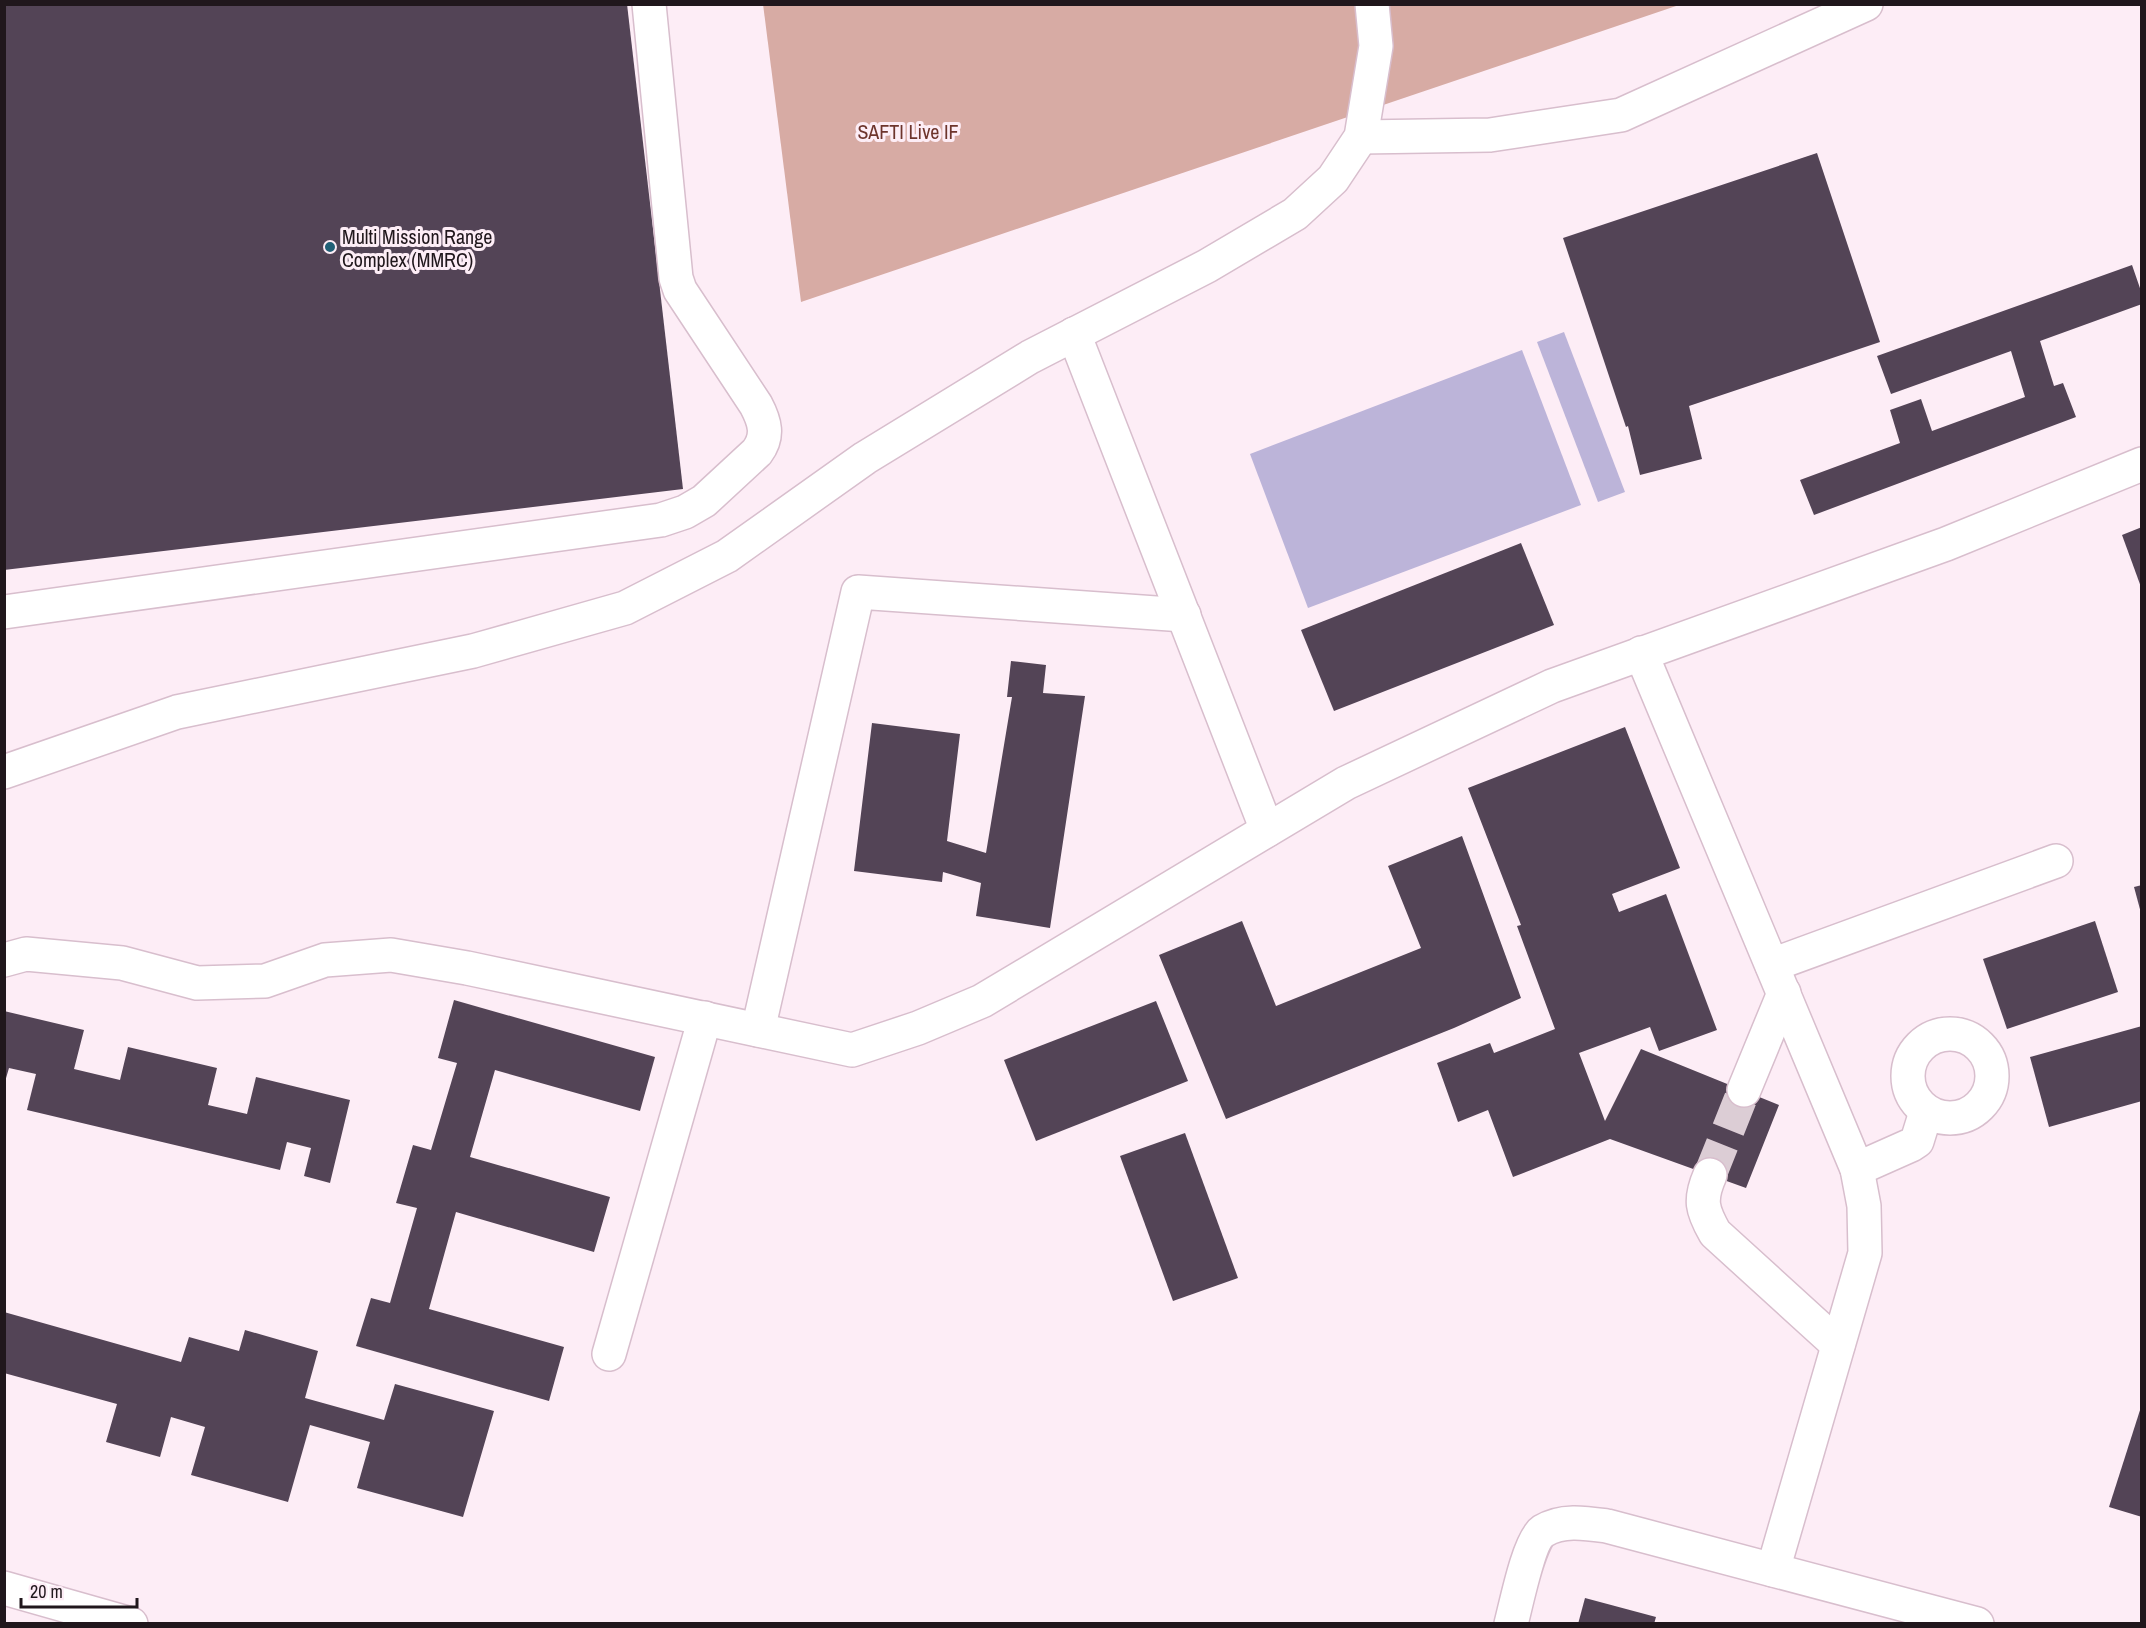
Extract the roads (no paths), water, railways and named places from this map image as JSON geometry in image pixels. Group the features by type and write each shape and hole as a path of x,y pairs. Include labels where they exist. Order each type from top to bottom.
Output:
{"lane":[{"path":"4,612 661,520 684,512 704,501 757,452 764,442 766,432 762,416 680,290 676,278 649,4"},
{"path":"4,772 177,712 473,651 625,608 727,556 865,458 1030,357 1207,266 1295,214 1333,179 1361,137 1376,46 1372,4"},
{"path":"1361,137 1490,135 1621,115 1866,4"},
{"path":"1074,334 1268,830"},
{"path":"4,960 26,954 122,963 197,983 265,981 325,960 391,955 467,968 852,1050 918,1028 982,1001 1346,783 1551,686 1946,544 2142,464"},
{"path":"758,1030 858,592 1184,615"},
{"path":"1641,653 1857,1169 1864,1206 1864,1253 1773,1570"},
{"path":"1744,1090 1778,979 2056,861"},
{"path":"609,1354 705,1018"},
{"path":"1857,1169 1917,1141 1926,1112"},
{"path":"1710,1175 1703,1191 1704,1212 1715,1233 1838,1345"},
{"path":"1511,1623 1532,1547 1541,1532 1559,1524 1582,1522 1607,1526 1977,1623"},
{"path":"4,1588 131,1623"}],"tunnel":[{"path":"1710,1175 1744,1090"}],"place":[{"name":"Multi Mission Range Complex (MMRC)","path":"330,247"}],"park label":[{"name":"SAFTI Live IF","path":"908,131"}]}
